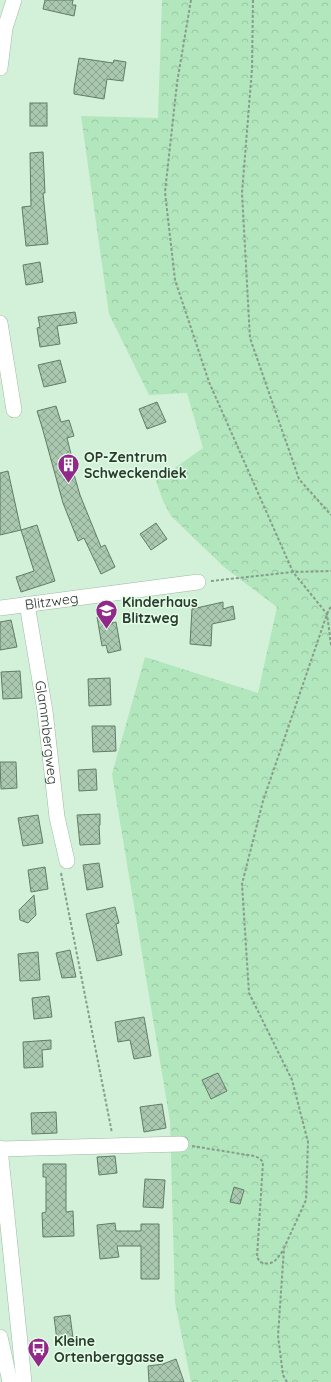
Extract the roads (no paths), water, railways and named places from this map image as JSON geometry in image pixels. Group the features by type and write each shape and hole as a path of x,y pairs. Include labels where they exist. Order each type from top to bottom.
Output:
{"street":[{"path":"0,68 5,28 14,0"},
{"path":"0,324 14,410"},
{"name":"Blitzweg","path":"0,608 198,582"},
{"name":"Glammbergweg","path":"27,604 45,711 63,866"},
{"path":"24,1382 0,1148 181,1144"},
{"path":"0,1337 10,1382"}],"place":[{"name":"OP-Zentrum Schweckendiek","path":"68,484"},
{"name":"Kinderhaus Blitzweg","path":"107,630"},
{"name":"Kleine Ortenberggasse","path":"39,1368"}]}
